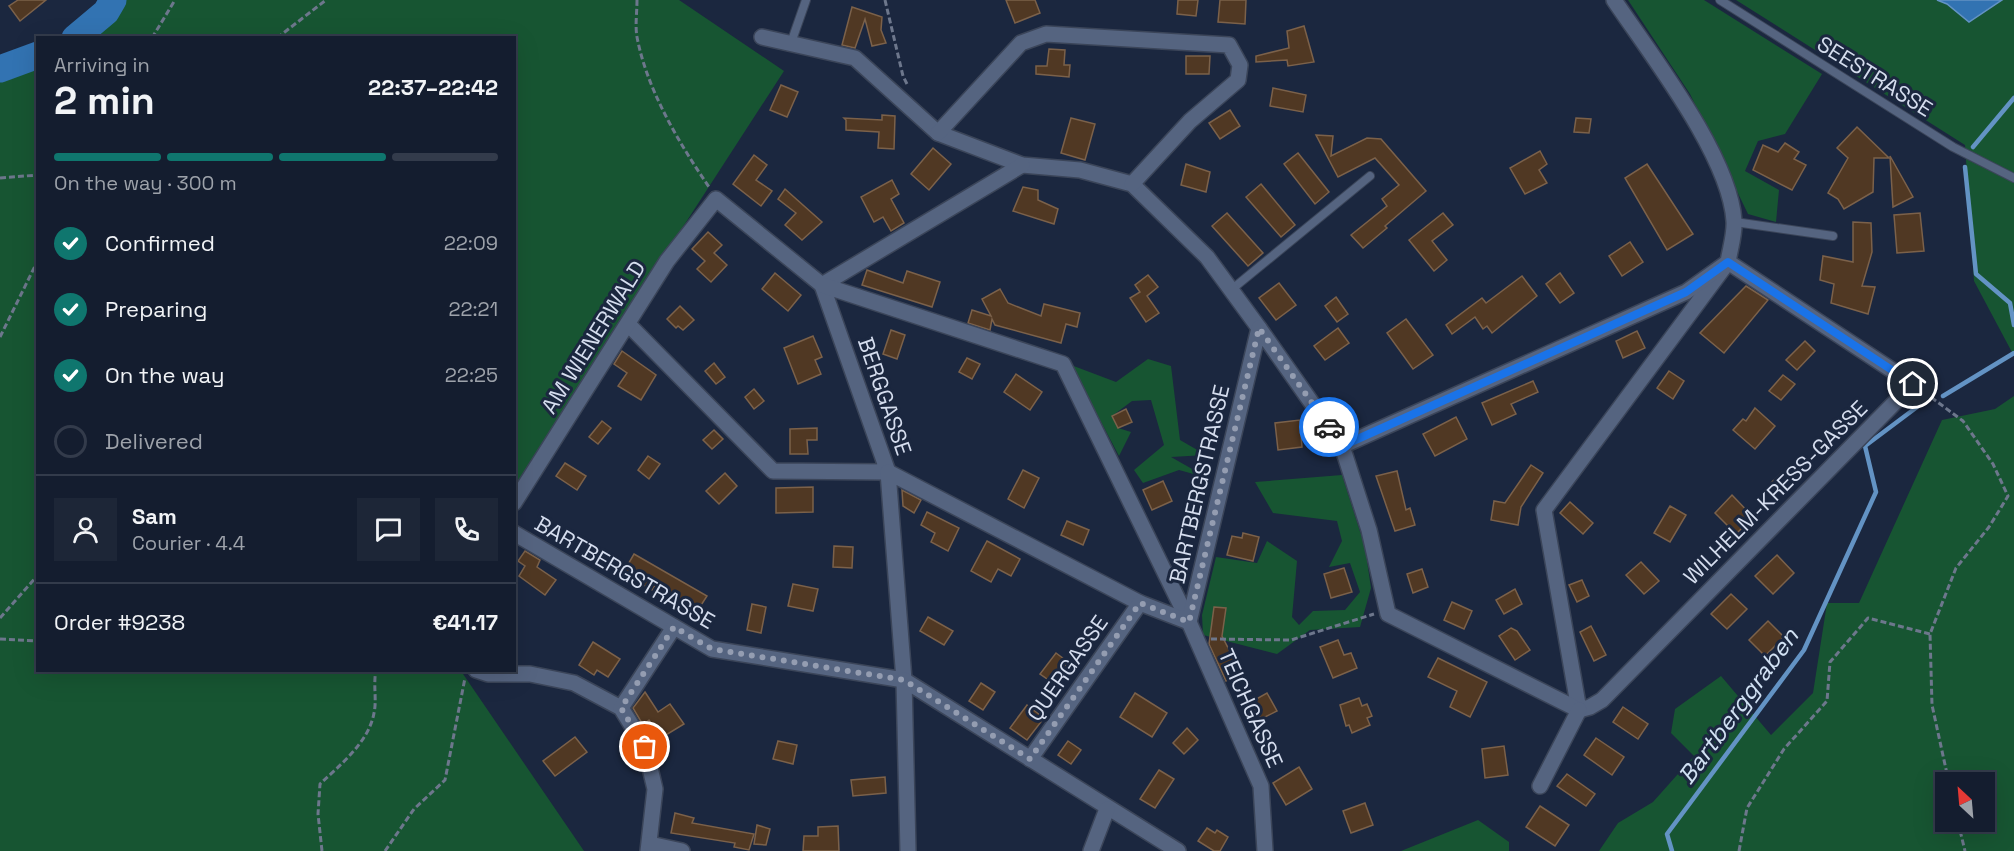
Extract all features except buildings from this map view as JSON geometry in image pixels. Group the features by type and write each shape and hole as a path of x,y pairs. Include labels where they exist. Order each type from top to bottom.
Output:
{"street":[{"path":"1540,786 1579,710 1544,510 1728,262 1735,222 1725,180 1689,112 1614,0"},
{"path":"938,133 1021,43 1046,34 1229,45 1240,65 1238,80 1190,122 1132,184"},
{"path":"762,37 855,58 938,133 1022,165 1080,170 1132,184 1183,231 1231,290 1342,446 1369,530 1388,614 1579,710"},
{"path":"716,199 822,285 1022,165"},
{"name":"AM WIENERWALD","path":"516,500 667,261 716,199"},
{"path":"1728,262 1913,384"},
{"path":"1342,446 1686,292 1728,262"},
{"name":"BERGGASSE","path":"628,324 773,471 888,472 822,285"},
{"name":"TEICHGASSE","path":"822,285 1063,364 1189,622 1261,786 1264,851"},
{"name":"BARTBERGSTRASSE","path":"888,472 1140,603 1189,622 1259,328"},
{"name":"WILHELM-KRESS-GASSE","path":"1579,710 1602,700 1913,384"},
{"path":"888,472 904,680 908,851"},
{"name":"BARTBERGSTRASSE","path":"516,534 712,649 904,680"},
{"name":"QUERGASSE","path":"1030,759 1140,603"},
{"path":"621,708 674,627"},
{"path":"482,672 530,674 574,683 621,708 645,747 655,789 649,848 682,851"},
{"path":"904,680 1107,809 1178,851"},
{"path":"1091,851 1107,809"}],"lane":[{"path":"791,43 806,0"},
{"name":"SEESTRASSE","path":"1720,0 1953,147 2014,178"},
{"path":"1231,290 1370,176"},
{"path":"1735,222 1833,236"}],"path":[{"path":"153,36 175,0"},
{"path":"281,36 326,0"},
{"path":"637,0 637,36 651,80 674,130 716,199"},
{"path":"885,0 903,76 908,86"},
{"path":"0,178 36,175"},
{"path":"0,337 36,264"},
{"path":"1913,384 1963,421 1993,464 2008,496 1989,527 1956,568 1930,634 1932,705 1947,772"},
{"path":"0,618 36,577"},
{"path":"1196,638 1291,640 1371,615 1388,614"},
{"path":"1739,851 1747,808 1784,749 1827,701 1830,662 1868,618 1930,634"},
{"path":"0,639 36,641"},
{"path":"322,851 318,814 320,784 363,739 374,713 373,687 376,672"},
{"path":"385,851 414,809 445,780 466,672"},
{"path":"1960,832 1965,851"}],"green space":[{"path":"118,0 679,0 784,71 516,484 516,36 91,36"},
{"path":"1628,0 1704,0 1822,74 1785,134 1758,141 1745,171 1779,190 1776,222 1748,214 1690,94"},
{"path":"1736,0 1937,0 1947,4 1969,21 2002,0 2014,0 2014,356 1974,281 1965,145"},
{"path":"36,64 36,672 462,672 584,851 0,851 0,77"},
{"path":"1148,359 1171,366 1180,440 1206,455 1171,457 1208,478 1179,470 1143,483 1134,470 1164,445 1151,400 1132,401 1112,416 1118,428 1131,432 1119,456 1071,365 1116,382"},
{"path":"2014,396 2014,851 1599,851 1618,823 1653,802 1694,756 1671,733 1675,709 1721,676 1771,735 1813,693 1827,603 1859,603 1942,420 1995,409"},
{"path":"1342,475 1365,547 1371,588 1360,627 1310,630 1277,654 1203,635 1202,615 1216,557 1257,563 1267,541 1297,561 1292,617 1299,625 1313,611 1345,610 1360,592 1350,563 1329,567 1342,541 1337,521 1273,513 1255,482"},
{"path":"1478,820 1509,842 1509,851 1401,851"}],"water":[{"path":"1937,0 2002,0 1969,22 1947,4"}],"waterway":[{"path":"77,36 106,12 113,0"},
{"path":"0,69 36,56"},
{"name":"Bartberggraben","path":"1973,147 2014,98"},
{"name":"Bartberggraben","path":"1965,167 1976,274 2010,303 2014,325"},
{"name":"Bartberggraben","path":"1943,396 2014,353"},
{"name":"Bartberggraben","path":"1672,851 1667,834 1804,650 1876,492 1865,446 1925,401"}],"way so far":[{"path":"645,747 621,708 674,627 712,649 904,680 1030,759 1140,603 1189,622 1259,328 1329,427"}],"route":[{"path":"1329,427 1342,446 1686,292 1728,262 1913,384"}]}
